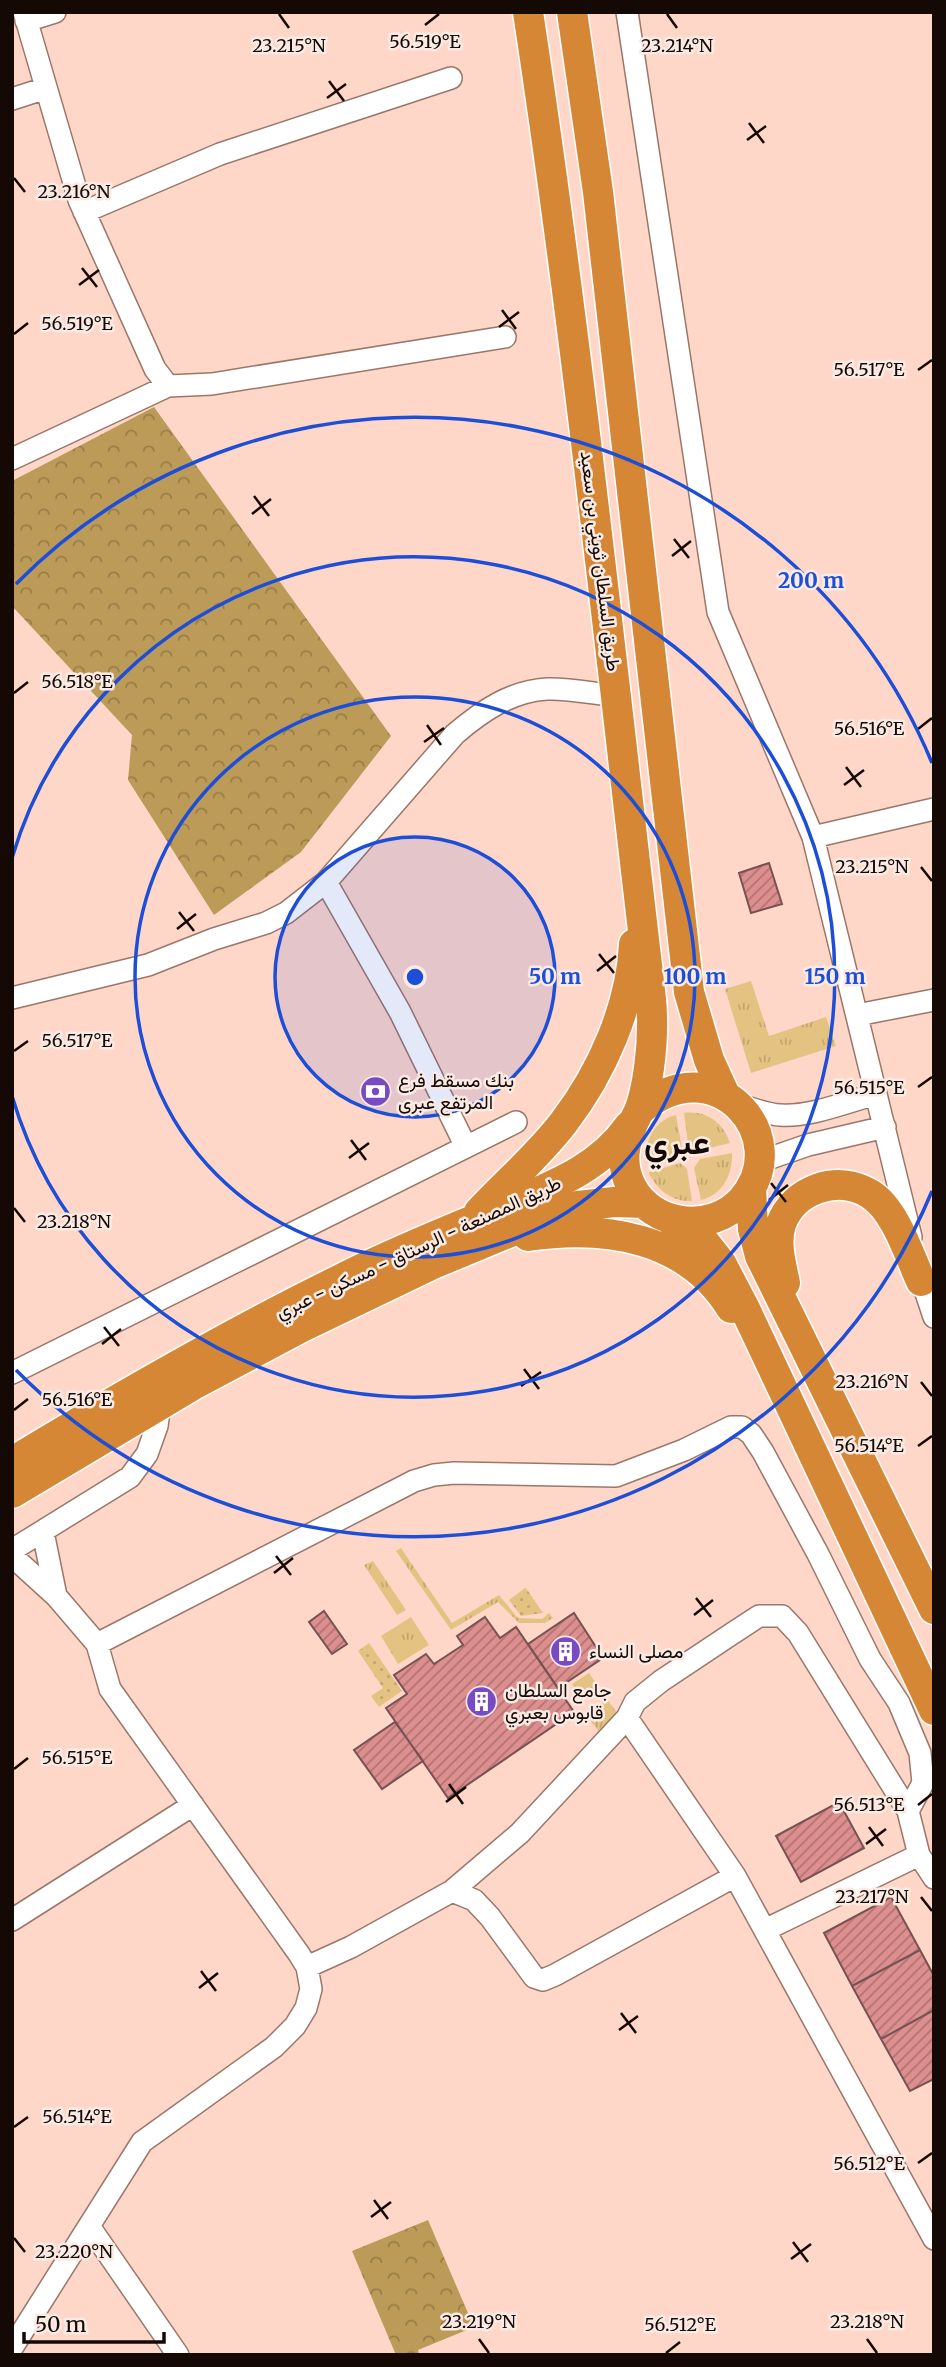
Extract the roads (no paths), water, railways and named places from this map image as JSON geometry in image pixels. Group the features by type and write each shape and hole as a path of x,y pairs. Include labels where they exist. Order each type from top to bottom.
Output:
{"highway":[{"name":"طريق السلطان ثويني بن سعيد","path":"528,12 550,158 618,696 653,1015 649,1068 635,1117"},
{"name":"طريق السلطان ثويني بن سعيد","path":"572,12 598,192 690,992 709,1060 731,1099"},
{"path":"475,1233 562,1124 588,1085 613,1035 633,964 635,860"},
{"path":"934,1609 760,1256 753,1229 755,1130 747,1116 731,1099 707,1088 688,1086 653,1098 635,1117 624,1143 625,1165 631,1186 653,1210 702,1239 721,1262 934,1710"},
{"name":"طريق المصنعة - الرستاق - مسكن - عبري","path":"12,1493 160,1404 393,1283 584,1168 607,1154 635,1117"},
{"path":"653,1210 679,1221 713,1219 734,1207 755,1175"},
{"path":"795,1328 780,1260 779,1234 789,1210 801,1197 817,1188 835,1184 853,1186 870,1194 884,1206 921,1281"},
{"name":"طريق المصنعة - الرستاق - مسكن - عبري","path":"16,1457 249,1325 379,1260 578,1206 614,1202 653,1210"},
{"path":"475,1233 539,1234 587,1231 629,1236 654,1245 696,1269 728,1303 783,1393"}],"street":[{"path":"55,12 25,16 46,88 84,212 155,369 168,386"},
{"path":"627,12 718,612 813,837 921,1281 934,1317"},
{"path":"84,212 220,154 451,78"},
{"path":"12,99 46,88"},
{"path":"12,459 168,386 212,384 505,337"},
{"path":"12,998 148,965 202,943 266,923 303,902 326,882 455,734 487,709 517,695 547,689 618,696"},
{"path":"813,837 934,809"},
{"path":"326,882 400,1012 466,1147"},
{"path":"857,1015 934,1000"},
{"path":"731,1099 769,1114 783,1115 802,1113 876,1094"},
{"path":"12,1373 516,1122"},
{"path":"755,1175 808,1145 885,1127"},
{"path":"12,1550 123,1483 136,1471 152,1442 160,1404"},
{"path":"97,1644 414,1481 454,1473 616,1476 660,1460 731,1427 742,1427 751,1434 763,1452 870,1659 900,1703 920,1753 923,1783 908,1811"},
{"path":"43,1532 57,1596"},
{"path":"12,1556 57,1596 97,1644 110,1689 307,1967 311,1989 306,2008 295,2026 274,2047 142,2142 12,2348"},
{"path":"307,1967 351,1947 452,1891 520,1833 627,1718 635,1702 661,1681 759,1616 782,1616 803,1642 908,1811 919,1855 934,1878"},
{"path":"627,1718 735,1876 934,2239"},
{"path":"12,1920 193,1805"},
{"path":"765,1930 919,1855"},
{"path":"452,1891 474,1900 490,1917 534,1977 544,1980 735,1876"},
{"path":"89,2227 178,2355"}],"place":[{"name":"بنك مسقط فرع المرتفع عبرى","path":"375,1091"},
{"name":"مصلى النساء","path":"566,1651"},
{"name":"جامع السلطان قابوس بعبري","path":"482,1701"}],"district":[{"name":"عبري","path":"677,1142"}]}
